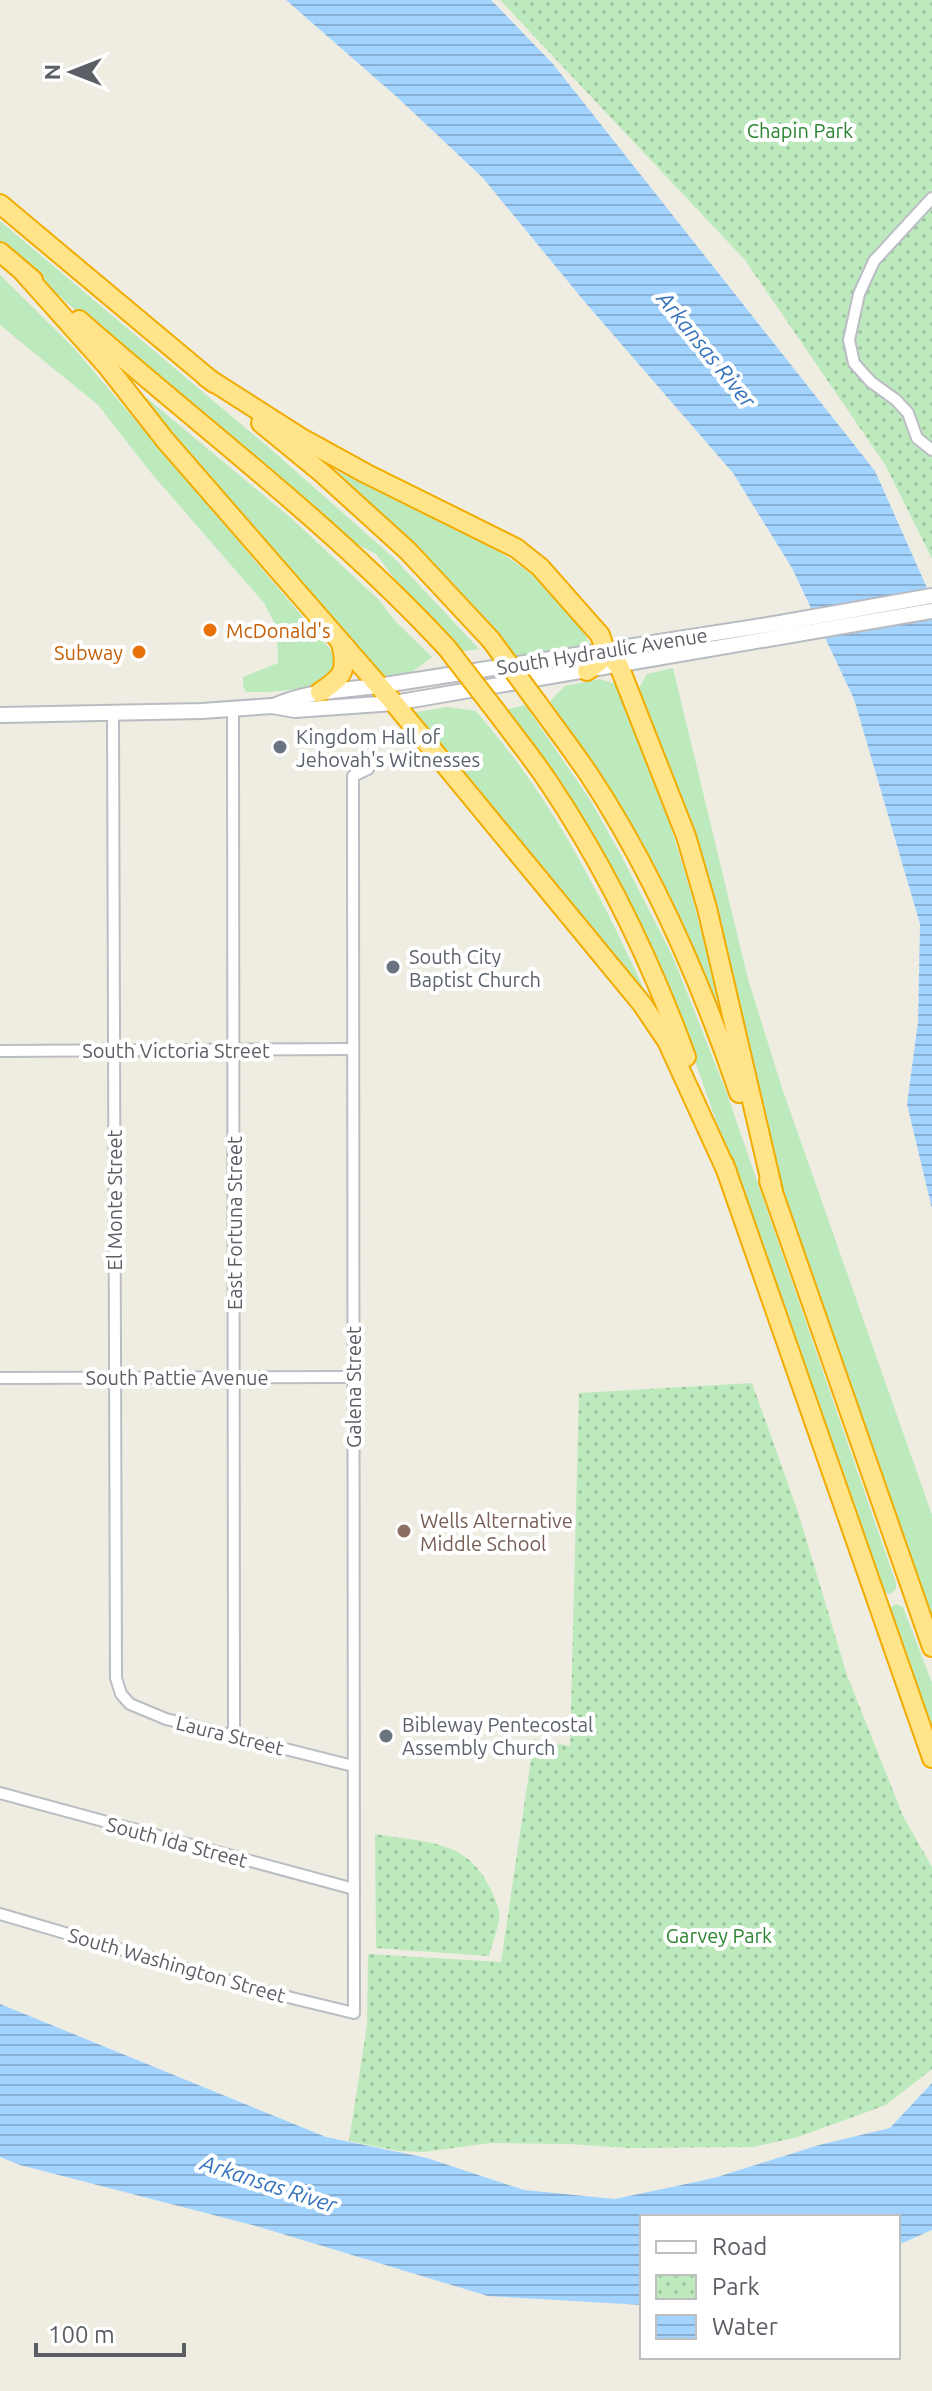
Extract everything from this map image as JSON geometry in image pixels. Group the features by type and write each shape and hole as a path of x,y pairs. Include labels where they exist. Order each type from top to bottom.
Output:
{"highway":[{"path":"0,204 322,473 408,551 491,640 589,775 670,921 702,994 734,1077 932,1647"},
{"path":"0,252 365,563 447,648 549,783 637,937 676,1030 932,1758"},
{"path":"23,272 394,703 642,1004 667,1041 727,1172"},
{"path":"206,377 303,439 516,548 540,567 600,635 605,650 619,666 686,836 707,908 773,1191"},
{"path":"320,692 337,681 343,672 345,660 341,643"},
{"path":"587,671 601,660 605,650"}],"street":[{"path":"932,198 874,261 859,294 849,340 854,363 908,413 917,438 932,450"},
{"name":"South Hydraulic Avenue","path":"272,706 320,692 378,686 780,623 932,596"},
{"name":"South Hydraulic Avenue","path":"0,715 113,714 272,706 295,710 394,703 932,611"},
{"name":"East Fortuna Street","path":"233,708 234,1737"},
{"name":"El Monte Street","path":"113,714 115,1671 118,1685"},
{"name":"Galena Street","path":"354,2013 353,776 368,769"},
{"name":"South Victoria Street","path":"0,1051 352,1049"},
{"name":"South Pattie Avenue","path":"0,1378 353,1377"},
{"name":"Laura Street","path":"118,1685 125,1699 166,1719 353,1766"},
{"name":"South Ida Street","path":"0,1793 354,1889"},
{"name":"South Washington Street","path":"0,1914 263,1991 354,2013"}],"green space":[{"name":"Chapin Park","path":"500,0 932,0 932,559 886,466 745,260"},
{"path":"0,221 273,451 395,559 479,649 457,652 376,554 346,539 0,246"},
{"path":"0,275 73,347 330,649 336,663 333,674 308,687 246,692 243,677 278,663 277,628 264,603 152,474 98,405 0,325"},
{"path":"131,385 291,518 379,600 396,622 432,657 408,675 381,680"},
{"path":"328,467 437,517 510,559 543,584 570,612 590,644 517,659 446,580"},
{"path":"673,668 748,979 782,1088 932,1515 932,1620 772,1163 687,820 638,690 647,674"},
{"path":"599,679 616,684 668,818 693,899 719,1004 716,1004 632,825 550,701 565,686"},
{"path":"525,705 589,798 673,957 726,1091 896,1583 896,1589 891,1594 883,1593 686,1036 504,710"},
{"path":"447,707 476,711 541,797 593,884 652,1006 411,713"},
{"name":"Garvey Park","path":"752,1383 798,1512 847,1675 903,1816 932,1867 932,2069 886,2105 798,2137 753,2147 627,2148 490,2143 424,2152 399,2151 349,2141 367,2025 368,1954 501,1962 534,1739 570,1746 579,1393"},
{"path":"896,1604 903,1607 932,1683 932,1742 887,1609"},
{"path":"375,1834 443,1846 470,1861 481,1873 498,1908 498,1924 489,1956 376,1948"}],"water":[{"name":"Arkansas River","path":"286,0 491,0 553,64 875,471 932,599 932,1209 907,1104 918,1022 920,924 854,699 792,568 733,473 584,301 483,178 397,97"},
{"name":"Arkansas River","path":"0,2004 326,2137 427,2158 524,2190 615,2199 714,2178 819,2145 890,2128 932,2083 932,2230 900,2244 900,2215 640,2215 640,2305 488,2296 256,2226 20,2165 0,2157"}],"place":[{"name":"McDonald's","path":"210,630"},
{"name":"Subway","path":"139,652"},
{"name":"Kingdom Hall of Jehovah's Witnesses","path":"280,747"},
{"name":"South City Baptist Church","path":"393,967"},
{"name":"Wells Alternative Middle School","path":"404,1531"},
{"name":"Bibleway Pentecostal Assembly Church","path":"386,1736"}]}
